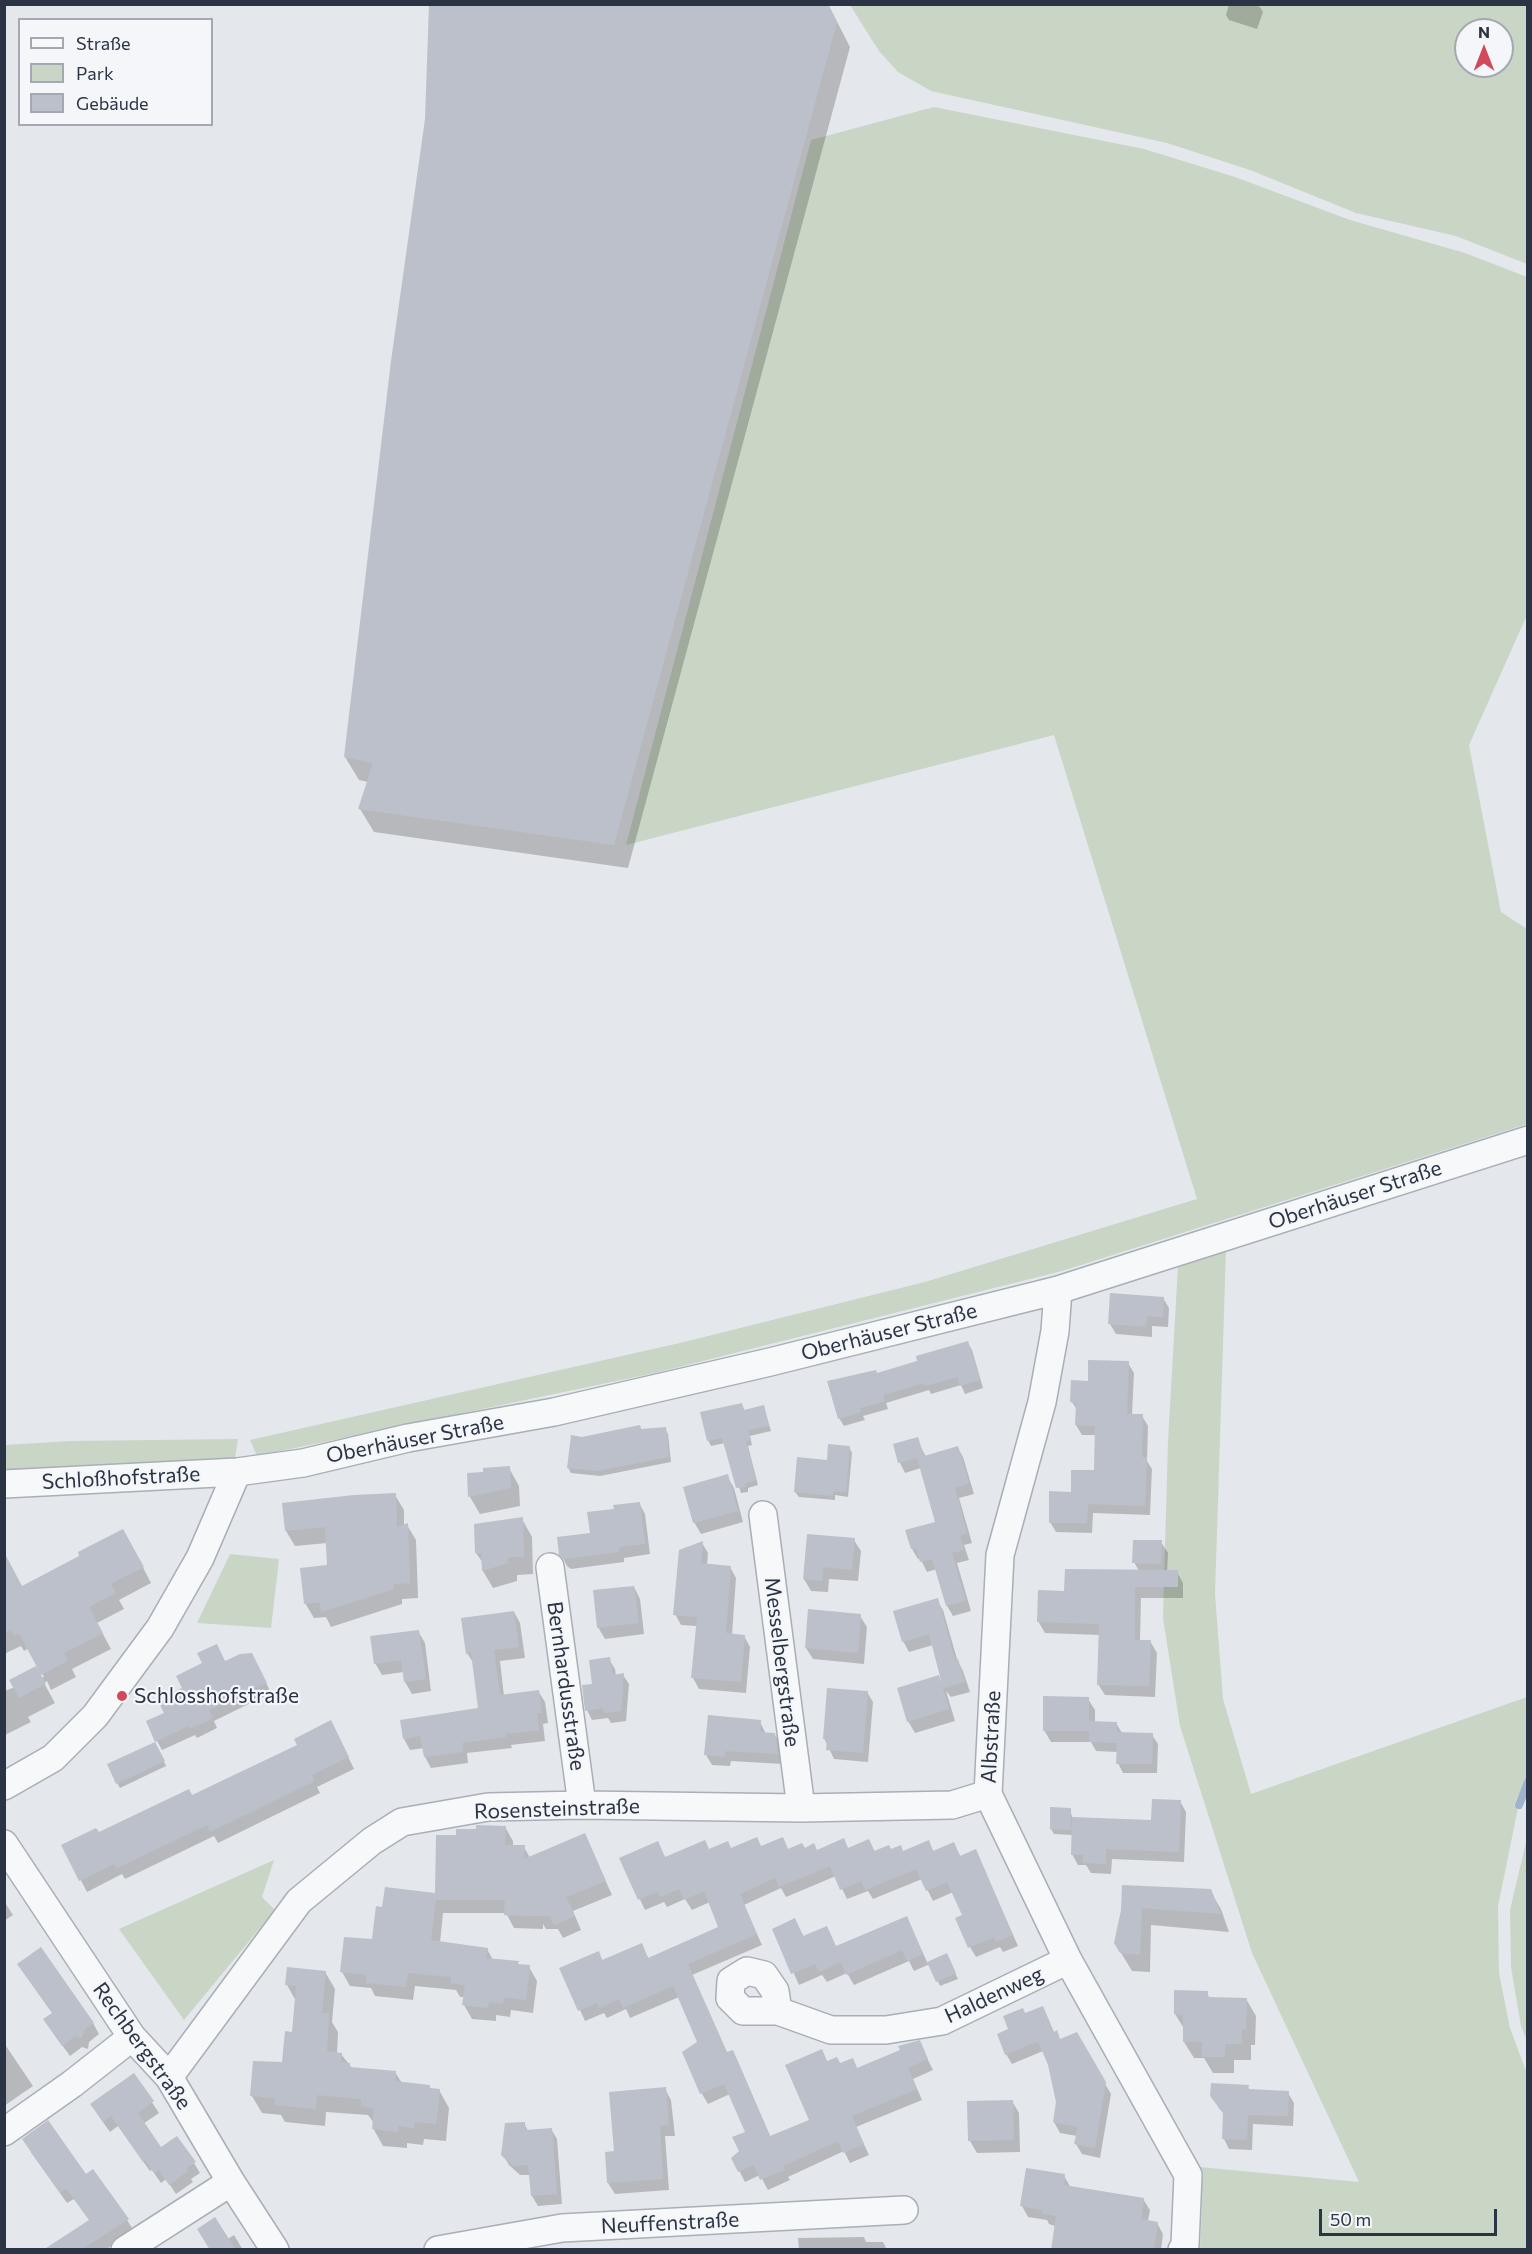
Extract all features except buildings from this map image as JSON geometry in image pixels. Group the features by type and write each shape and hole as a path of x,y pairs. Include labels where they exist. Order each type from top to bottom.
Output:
{"street":[{"name":"Oberhäuser Straße","path":"237,1472 303,1463 408,1438 554,1413 1058,1290 1527,1140"},
{"name":"Albstraße","path":"1058,1290 1055,1331 1042,1402 1000,1555 988,1794 1068,1959 1188,2175 1185,2244 1182,2250"},
{"name":"Schloßhofstraße","path":"4,1484 237,1472"},
{"path":"4,1786 53,1758 95,1716 160,1628 200,1558 237,1472"},
{"name":"Messelbergstraße","path":"763,1515 801,1809"},
{"name":"Bernhardusstraße","path":"550,1567 582,1805"},
{"name":"Rosensteinstraße","path":"169,2077 299,1901 372,1841 402,1822 488,1807 582,1805 801,1809 952,1805 988,1794"},
{"name":"Rechbergstraße","path":"4,1844 132,2037 169,2077 231,2182 275,2250"},
{"name":"Haldenweg","path":"778,2012 831,2030 886,2030 942,2021 1068,1959"},
{"path":"4,2132 72,2084 132,2037"},
{"path":"124,2250 231,2182"},
{"name":"Neuffenstraße","path":"438,2250 562,2228 904,2210"}],"green space":[{"path":"850,5 1527,5 1527,264 1456,236 1356,213 1250,170 1167,143 931,91 898,72 879,51"},
{"path":"934,107 1144,149 1235,177 1350,220 1465,253 1527,277 1527,615 1469,745 1501,912 1527,929 1527,1124 1062,1271 655,1373 257,1456 250,1440 684,1342 925,1282 1197,1199 1054,735 626,845 811,140"},
{"path":"1226,1250 1215,1594 1223,1699 1251,1794 1527,1697 1527,1776 1514,1805 1518,1808 1498,1906 1499,1973 1510,2028 1527,2074 1527,2249 1200,2249 1202,2208 1199,2167 1359,2182 1252,1953 1180,1726 1163,1618 1168,1441 1178,1266"},
{"path":"238,1439 235,1458 5,1470 5,1445 71,1441"},
{"path":"230,1554 279,1559 271,1628 197,1623"},
{"path":"1527,1838 1528,2041 1521,2026 1511,1967 1510,1910"},
{"path":"274,1860 262,1897 275,1910 184,2020 119,1929"}],"waterway":[{"path":"1519,1805 1528,1782"}],"place":[{"name":"Schlosshofstraße","path":"122,1696"}]}
